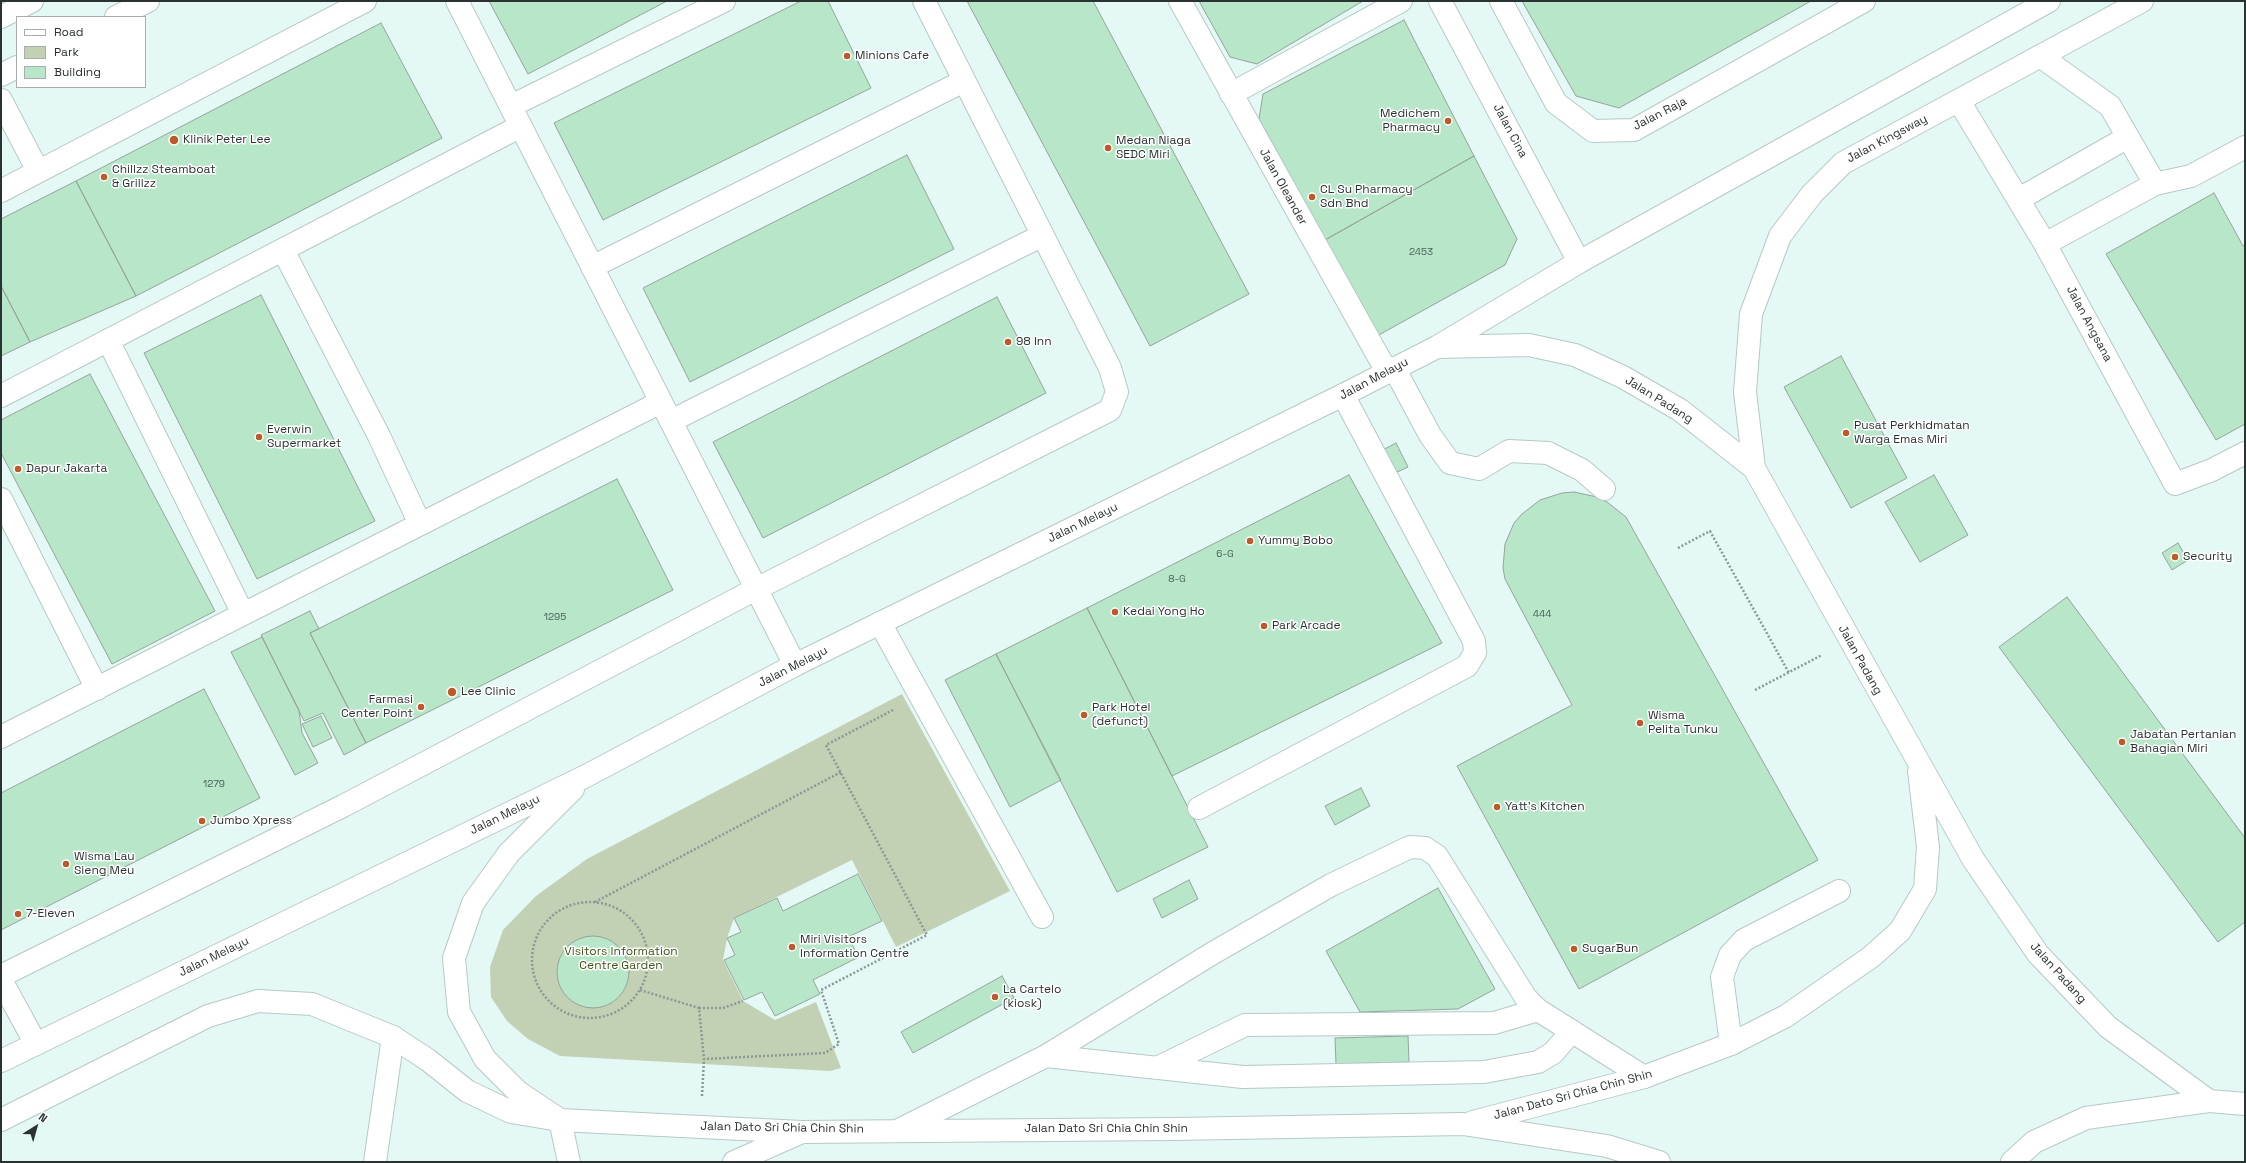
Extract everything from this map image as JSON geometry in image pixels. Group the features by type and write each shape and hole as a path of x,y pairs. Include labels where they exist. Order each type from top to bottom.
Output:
{"main road":[{"path":"1,17 32,1"},
{"path":"118,16 148,1"},
{"path":"1,191 365,1"},
{"path":"457,1 795,665"},
{"path":"511,106 724,1"},
{"path":"1,976 343,806 756,589 1110,410 1117,392 1110,368 924,1"},
{"name":"Jalan Oleander","path":"1180,1 1231,94 1390,370 1430,435 1450,463 1479,469 1509,451 1548,453 1582,470 1604,489"},
{"path":"1231,94 1401,1"},
{"name":"Jalan Cina","path":"1440,1 1579,262"},
{"name":"Jalan Raja","path":"1501,1 1556,104 1593,131 1634,130 1864,1"},
{"path":"1579,262 2049,1"},
{"name":"Jalan Kingsway","path":"1754,468 1745,392 1751,314 1780,236 1812,194 1843,163 2142,1"},
{"path":"2040,56 2110,106 2155,184"},
{"path":"1,75 16,68"},
{"path":"592,267 964,81"},
{"path":"1,100 38,171"},
{"name":"Jalan Angsana","path":"1959,101 2045,244 2175,484 2212,470 2245,453"},
{"path":"1,396 521,126"},
{"path":"2019,199 2128,136"},
{"path":"2045,244 2155,184 2191,176 2245,147"},
{"path":"671,421 1043,235"},
{"path":"283,250 379,436 420,524"},
{"name":"Jalan Melayu","path":"1,1061 586,776 795,665 1343,395 1437,346 1579,262"},
{"path":"108,340 243,614"},
{"name":"Jalan Padang","path":"1437,346 1529,346 1575,355 1623,377 1680,410 1754,468 1973,859 2038,954 2108,1027 2209,1101"},
{"path":"1199,808 1467,666 1475,654 1474,641 1343,395"},
{"path":"1,737 661,402"},
{"path":"1,499 97,689"},
{"path":"880,623 1042,917"},
{"name":"Jalan Dato Sri Chia Chin Shin","path":"1463,1124 1644,1077 1731,1044 1786,1016 1828,989 1871,958 1900,931 1925,889 1928,847 1918,762"},
{"path":"569,1162 560,1120 518,1092 485,1059 459,1012 454,958 473,904 509,853 586,776"},
{"path":"897,1130 1046,1056 1227,945 1331,885 1410,847 1425,848 1437,856 1526,998 1538,1010 1644,1077"},
{"path":"1731,1044 1722,977 1730,955 1744,940 1839,891"},
{"path":"1,980 36,1044"},
{"path":"1,1120 208,1016 258,1001 312,1004 392,1037 428,1060 467,1091 511,1112 560,1120"},
{"path":"1157,1068 1245,1025 1494,1023 1538,1010"},
{"path":"1046,1056 1243,1077 1484,1072 1538,1062 1553,1053 1572,1031"},
{"path":"375,1162 392,1037"},
{"path":"2012,1162 2034,1142 2086,1118 2209,1101 2245,1104"},
{"name":"Jalan Dato Sri Chia Chin Shin","path":"560,1120 802,1132 897,1130 1174,1129 1463,1124 1607,1146 1659,1162"},
{"path":"734,1162 802,1132"}],"path":[{"path":"1678,548 1710,531 1789,672"},
{"path":"1755,690 1849,640"},
{"path":"704,1059 824,1053 839,1044 821,990 927,935 826,745 921,695"},
{"path":"594,902 613,908 629,918 641,934 647,952 647,972 640,990 627,1005 610,1015 591,1018 571,1015 560,1009 542,993 534,976 532,964 535,939 545,923 559,910 576,904 594,902 841,772"},
{"path":"640,990 699,1008 722,1008 743,1001"},
{"path":"699,1008 704,1059 701,1126"}],"green space":[{"name":"Visitors Information Centre Garden","path":"902,694 1010,891 896,947 852,860 734,918 727,938 723,960 743,1001 775,1020 816,1002 841,1068 830,1071 560,1056 528,1039 507,1021 491,997 490,967 503,930 536,896 587,859"}],"building":[{"path":"489,1 667,1 528,74"},
{"path":"801,1 828,1 871,88 603,220 554,123"},
{"name":"Medan Niaga SEDC Miri","path":"967,1 1093,1 1249,294 1150,346"},
{"path":"1199,1 1363,1 1257,64 1230,57"},
{"path":"1522,1 1811,1 1619,108 1576,96"},
{"path":"1404,20 1474,156 1325,240 1259,119 1263,94"},
{"path":"381,23 442,138 136,296 76,181"},
{"path":"907,155 954,249 690,382 643,288"},
{"path":"1474,156 1517,239 1505,265 1377,336 1325,240"},
{"path":"76,181 136,296 30,342 1,286 1,219"},
{"path":"2214,193 2243,246 2245,245 2245,424 2216,440 2106,254"},
{"path":"1,286 30,342 1,356"},
{"name":"Everwin Supermarket","path":"261,295 375,521 257,579 144,353"},
{"path":"997,297 1046,393 763,538 713,442"},
{"name":"Pusat Perkhidmatan Warga Emas Miri","path":"1841,356 1907,478 1851,508 1784,387"},
{"path":"90,374 215,611 112,664 1,453 1,420"},
{"path":"1396,443 1408,467 1393,474 1381,451"},
{"name":"Park Arcade","path":"1349,475 1442,643 1172,776 1087,608"},
{"path":"1934,475 1968,535 1920,562 1885,502"},
{"path":"617,479 673,590 366,743 310,633"},
{"name":"Wisma Pelita Tunku","path":"1574,492 1597,497 1607,502 1626,517 1818,860 1579,989 1457,766 1572,705 1505,579 1503,568 1505,544 1514,523 1522,514 1540,500 1562,493"},
{"name":"Security","path":"2178,543 2188,560 2172,570 2162,553"},
{"name":"Jabatan Pertanian Bahagian Miri","path":"2067,597 2245,838 2245,922 2218,942 1999,647"},
{"name":"Park Hotel (defunct)","path":"1087,608 1208,847 1117,892 996,654"},
{"path":"310,611 319,629 310,633 366,743 344,755 323,713 304,721 261,635"},
{"path":"262,637 299,710 302,733 318,763 295,775 231,652"},
{"path":"996,654 1061,780 1010,807 945,680"},
{"name":"Wisma Lau Sieng Meu","path":"204,689 260,798 1,930 1,793"},
{"path":"321,716 332,738 313,747 302,724"},
{"path":"1361,788 1370,806 1335,825 1325,806"},
{"name":"Miri Visitors Information Centre","path":"858,874 882,921 848,937 859,957 813,980 820,994 775,1016 762,992 744,1000 724,960 735,955 727,938 741,932 734,918 777,898 783,911"},
{"path":"1189,880 1198,899 1162,918 1153,899"},
{"path":"1438,888 1495,989 1458,1009 1360,1012 1326,951"},
{"path":"593,936 607,939 619,946 626,958 629,972 626,986 619,998 607,1005 593,1008 579,1005 567,998 560,986 557,972 560,958 567,946 579,939"},
{"path":"1002,976 1014,998 913,1053 901,1032"},
{"path":"1408,1036 1409,1062 1336,1064 1335,1038"}],"place":[{"name":"Minions Cafe","path":"847,56"},
{"name":"Medichem Pharmacy","path":"1448,121"},
{"name":"Klinik Peter Lee","path":"174,140"},
{"name":"Medan Niaga SEDC Miri","path":"1108,148"},
{"name":"Chillzz Steamboat & Grillzz","path":"104,177"},
{"name":"CL Su Pharmacy Sdn Bhd","path":"1312,197"},
{"name":"98 Inn","path":"1008,342"},
{"name":"Pusat Perkhidmatan Warga Emas Miri","path":"1846,433"},
{"name":"Everwin Supermarket","path":"259,437"},
{"name":"Dapur Jakarta","path":"18,469"},
{"name":"Yummy Bobo","path":"1250,541"},
{"name":"Security","path":"2175,557"},
{"name":"Kedai Yong Ho","path":"1115,612"},
{"name":"Park Arcade","path":"1264,626"},
{"name":"Lee Clinic","path":"452,692"},
{"name":"Farmasi Center Point","path":"421,707"},
{"name":"Park Hotel (defunct)","path":"1084,715"},
{"name":"Wisma Pelita Tunku","path":"1640,723"},
{"name":"Jabatan Pertanian Bahagian Miri","path":"2122,742"},
{"name":"Yatt's Kitchen","path":"1497,807"},
{"name":"Jumbo Xpress","path":"202,821"},
{"name":"Wisma Lau Sieng Meu","path":"66,864"},
{"name":"7-Eleven","path":"18,914"},
{"name":"Miri Visitors Information Centre","path":"792,947"},
{"name":"SugarBun","path":"1574,949"},
{"name":"La Cartelo (kiosk)","path":"995,997"}]}
